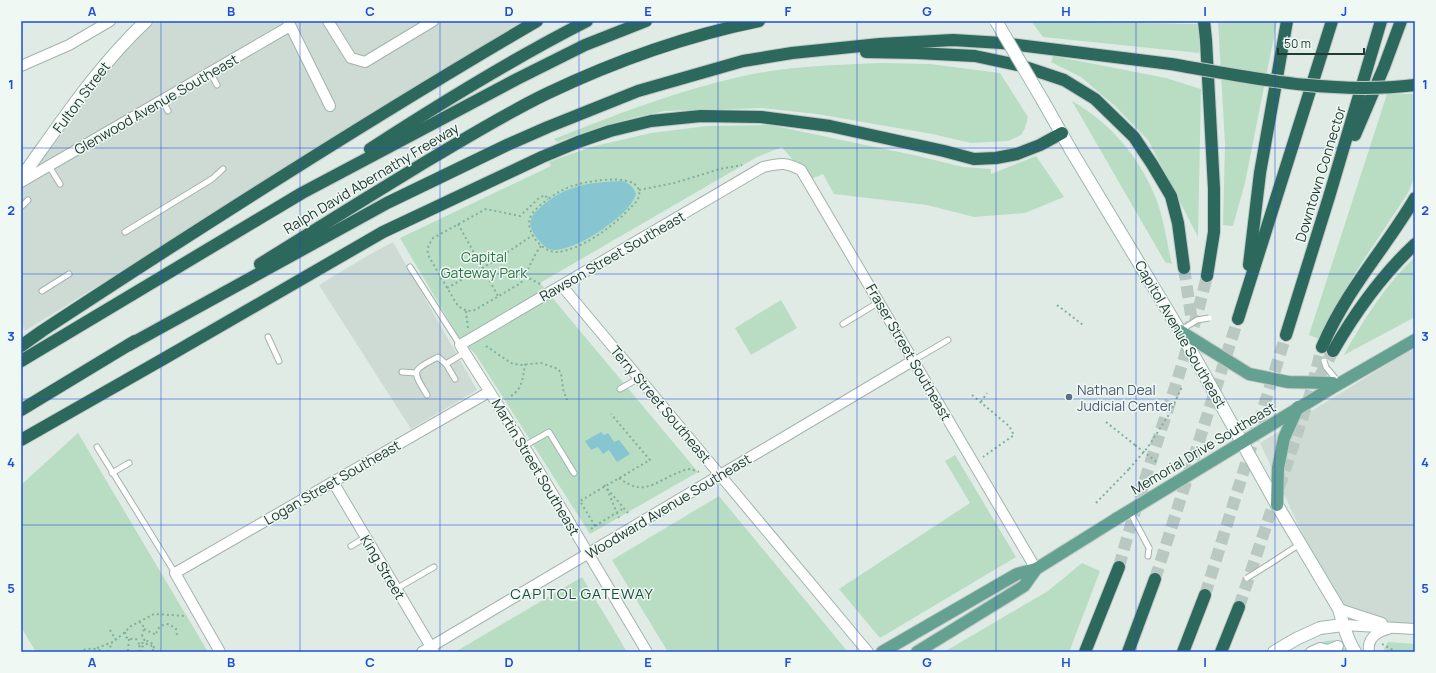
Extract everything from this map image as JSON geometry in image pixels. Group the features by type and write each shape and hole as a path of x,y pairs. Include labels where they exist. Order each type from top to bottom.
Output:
{"highway":[{"path":"21,346 42,330 344,136 537,21"},
{"path":"302,193 433,108 587,21"},
{"name":"Ralph David Abernathy Freeway","path":"21,361 302,193 517,79 585,45 646,21"},
{"name":"Ralph David Abernathy Freeway","path":"21,410 400,177 497,120 545,94 586,76 669,44 706,33 759,21"},
{"path":"1204,21 1214,189 1214,232 1207,276"},
{"path":"1287,21 1264,150 1248,266 1238,319 1332,21"},
{"name":"Downtown Connector","path":"1286,335 1381,21"},
{"path":"1329,197 1384,67 1401,21"},
{"path":"128,345 387,203 548,126 638,92 743,61 792,52 880,44 953,40 1002,42 1171,64 1256,79 1336,88 1387,89 1415,86"},
{"path":"815,50 975,56 1022,66 1064,80 1095,99 1114,116 1134,137 1152,164 1171,196 1178,223 1184,268"},
{"path":"21,440 383,232 542,157 610,131 651,121 701,116 761,117 830,126 974,159 996,158 1017,154 1040,145 1062,133"},
{"path":"1415,198 1345,302 1330,329 1328,349 1388,270 1415,244"},
{"path":"1085,652 1119,566"},
{"path":"1128,652 1156,579"},
{"path":"1183,652 1205,596"},
{"path":"1221,652 1239,607"}],"main road":[{"name":"Fulton Street","path":"21,178 99,72 129,37 146,21"},
{"name":"Capitol Avenue Southeast","path":"996,21 1165,305 1277,505 1339,609 1343,625 1351,646 1355,652"},
{"path":"1180,331 1249,374 1288,382 1335,383"},
{"name":"Memorial Drive Southeast","path":"882,652 1017,574 1036,568 1242,442 1335,383 1388,357 1415,340"},
{"path":"1277,505 1278,468 1284,438 1298,407"},
{"name":"Memorial Drive Southeast","path":"917,652 1024,586 1036,568"},
{"path":"1274,652 1296,639 1320,628 1343,625"}],"street":[{"path":"21,66 69,45 110,21"},
{"path":"328,21 351,58 364,62 433,21"},
{"path":"289,23 330,106"},
{"name":"Glenwood Avenue Southeast","path":"21,182 210,72 289,23"},
{"name":"Fraser Street Southeast","path":"764,167 783,163 802,170 1036,568"},
{"name":"Rawson Street Southeast","path":"462,349 562,286 764,167"},
{"name":"Terry Street Southeast","path":"562,286 868,652"},
{"name":"Martin Street Southeast","path":"462,349 524,446 647,652"},
{"name":"Woodward Avenue Southeast","path":"429,650 588,553 914,360"},
{"name":"Logan Street Southeast","path":"175,573 489,392"},
{"name":"King Street","path":"333,482 396,589 429,650"},
{"path":"175,573 220,652"},
{"path":"1339,609 1396,628"},
{"path":"1343,625 1415,628"},
{"path":"1369,652 1369,643 1376,633 1396,628"},
{"path":"1311,652 1320,648 1328,650 1338,646 1335,652"}],"lane":[{"path":"210,72 217,85"},
{"path":"162,100 168,111"},
{"path":"49,166 60,184"},
{"path":"125,232 212,179 223,169"},
{"path":"21,207 28,200"},
{"path":"410,267 462,349 446,364"},
{"path":"42,291 69,274"},
{"path":"842,324 879,302"},
{"path":"1180,331 1197,320 1209,318"},
{"path":"268,337 280,361"},
{"path":"914,360 948,340"},
{"path":"427,395 416,378 416,374 420,366 438,357 446,364 455,379"},
{"path":"1324,361 1335,383"},
{"path":"402,372 416,374"},
{"path":"620,389 639,378"},
{"path":"524,446 549,432 574,473"},
{"path":"97,447 175,573"},
{"path":"112,473 129,463"},
{"path":"1129,510 1149,548 1148,556"},
{"path":"351,546 366,537"},
{"path":"1247,578 1300,544"},
{"path":"396,589 434,566"}],"path":[{"path":"638,190 674,183 720,169 742,165"},
{"path":"624,179 635,184 639,196 636,202 624,215 602,232 572,248 556,252 541,246 533,235 528,224 534,211 548,199 562,190 578,184 596,180 624,179"},
{"path":"541,246 536,252 521,282 473,311 466,311 456,303 428,255 427,249 433,238 486,209 520,216 539,198 545,195 548,199"},
{"path":"458,224 498,296"},
{"path":"447,288 482,268 533,235"},
{"path":"525,276 540,284"},
{"path":"1058,305 1083,325"},
{"path":"466,311 466,323"},
{"path":"486,346 511,363 520,365 541,363 558,369 561,373 563,389 567,400"},
{"path":"511,396 521,385 525,364"},
{"path":"1096,503 1129,469 1143,452 1168,416 1182,387"},
{"path":"981,402 987,393"},
{"path":"972,394 1009,426 1014,435 983,457"},
{"path":"595,526 580,501 650,460 612,414"},
{"path":"1106,422 1158,463"},
{"path":"619,478 636,488 647,488 683,470 690,469 700,472"},
{"path":"605,485 628,513"},
{"path":"605,485 619,518"},
{"path":"591,529 624,508"},
{"path":"79,652 97,648 113,642 130,626 154,614 190,617"},
{"path":"139,622 142,623 144,629 142,636 145,641 154,644 154,652"},
{"path":"144,629 156,635 158,628 162,625 169,624 176,629 177,635"},
{"path":"110,630 116,640"},
{"path":"125,632 126,637 129,639 128,650"},
{"path":"129,639 136,639 140,645 138,652"},
{"path":"141,652 145,641"},
{"path":"108,652 113,642"},
{"path":"1382,644 1396,652"},
{"path":"140,645 151,645 154,652"},
{"path":"97,648 103,652"}],"shaded area":[{"path":"156,21 524,21 25,331 21,323 21,170 113,58"},
{"path":"393,242 477,390 411,429 319,285"},
{"path":"1415,347 1415,628 1343,625 1333,599 1260,443"}],"green space":[{"path":"1031,21 1200,24 1199,53 1043,37"},
{"path":"1218,21 1277,21 1245,183 1233,226 1223,225 1225,144"},
{"path":"1053,56 1166,78 1201,89 1198,237 1148,140 1115,106 1081,77 1051,62"},
{"path":"882,63 930,64 1000,73 1028,117 1025,128 1021,135 1008,141 971,143 932,134 817,114 762,108 665,111 636,117 594,129 557,142 554,139 669,96 739,77 792,68"},
{"path":"1387,94 1415,94 1415,176 1408,193 1355,273 1319,339 1309,335"},
{"path":"1072,101 1112,131 1142,171 1157,201 1164,224 1172,264 1165,262"},
{"name":"Capital Gateway Park","path":"770,125 963,167 991,169 991,174 1036,156 1064,197 1025,213 974,217 927,205 834,194 823,174 811,179 782,147 757,157 540,283 698,472 590,534 476,355 458,336 400,238 551,166 549,162 591,147 651,133 707,126"},
{"path":"1415,257 1415,317 1344,355 1376,303 1394,279"},
{"path":"781,300 797,328 751,355 735,328"},
{"path":"78,433 208,652 36,652 21,627 21,485"},
{"path":"955,455 1016,557 880,638 839,589 970,503 945,461"},
{"path":"719,496 848,652 668,652 612,560"},
{"path":"1082,563 1100,571 1069,652 944,652 1048,591"},
{"path":"582,577 627,652 455,652"},
{"path":"1336,640 1341,642 1343,647 1348,652 1299,652 1325,641"},
{"path":"1388,642 1415,644 1415,652 1386,652 1384,649"}],"water":[{"path":"622,181 629,184 634,189 636,194 634,199 622,214 598,232 584,241 559,250 547,248 536,237 531,227 534,214 560,193 589,184"},
{"path":"601,432 604,435 608,433 614,442 619,440 630,454 617,462 609,450 603,454 598,447 591,450 585,441"}],"tunnel":[{"path":"1184,268 1191,324"},
{"path":"1119,567 1140,494 1187,349 1207,276"},
{"path":"1155,579 1238,319"},
{"path":"1205,595 1286,335"},
{"path":"1239,607 1310,395 1322,347"},
{"path":"1320,376 1333,351"}],"place":[{"name":"Nathan Deal Judicial Center","path":"1069,397"}],"district":[{"name":"CAPITOL GATEWAY","path":"582,593"}]}
